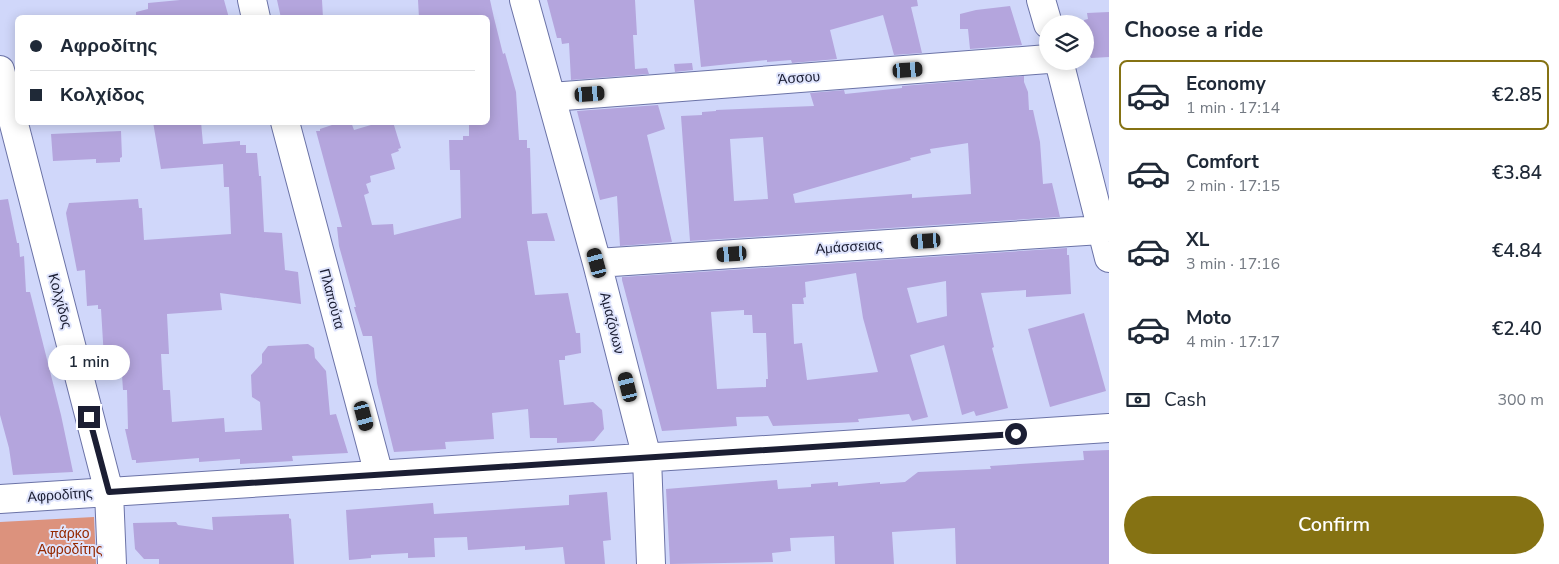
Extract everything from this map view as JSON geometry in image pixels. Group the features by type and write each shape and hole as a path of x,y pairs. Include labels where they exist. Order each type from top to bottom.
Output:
{"street":[{"path":"252,0 255,15"},
{"name":"Αμαζόνων","path":"524,0 597,263 646,458 651,564"},
{"path":"1041,0 1045,15"},
{"name":"Άσσου","path":"551,97 1039,60"},
{"name":"Κολχίδος","path":"0,70 109,492 112,564"},
{"path":"1062,70 1099,178 1101,230 1109,258"},
{"name":"Πλαπούτα","path":"286,125 379,475"},
{"name":"Αμάσσειας","path":"597,263 1101,230"},
{"name":"Αφροδίτης","path":"0,499 1109,428"}],"green space":[{"name":"πάρκο Αφροδίτης","path":"94,517 96,564 0,564 0,522"}],"building":[{"path":"180,0 224,0 228,15 136,15 136,12 148,9 148,3"},
{"path":"277,0 322,0 323,15 280,15"},
{"path":"418,0 490,0 494,18 490,18 490,15 419,15"},
{"path":"547,0 635,0 637,35 633,35 635,69 647,68 649,74 571,80 569,43 562,44 561,38 557,38"},
{"path":"694,0 917,0 918,6 911,7 922,53 894,55 883,15 830,30 837,59 792,63 791,60 767,62 767,60 701,67"},
{"path":"1010,6 1022,45 970,49 968,29 960,29 960,14"},
{"path":"1109,12 1109,57 1094,58 1094,15 1087,15 1087,13"},
{"path":"490,18 494,18 503,54 505,53 516,92 519,140 527,140 527,148 530,148 532,214 547,213 555,241 527,241 535,295 568,293 576,333 580,333 581,353 565,356 565,360 559,360 564,405 593,402 602,410 604,429 594,441 557,443 557,438 530,438 528,409 492,413 494,439 445,442 446,449 394,452 377,383 372,336 363,336 354,307 356,307 339,246 337,227 342,227 316,131 332,125 352,125 354,130 371,125 394,125 401,148 398,149 399,151 391,154 395,169 370,176 371,182 366,184 369,193 364,195 372,225 393,224 394,235 461,218 460,170 450,170 449,140 463,140 463,136 469,136 469,125 490,125"},
{"path":"692,63 693,70 675,72 674,64"},
{"path":"1024,76 1028,92 1029,110 1033,110 1040,142 1043,184 1052,183 1060,217 690,241 681,116 702,115 702,112 716,110 814,106 810,93 844,90 845,94 902,88 902,86","holes":["763,137 768,199 734,201 730,139","968,143 971,194 912,198 912,194 795,203 793,194 911,160 910,158 931,153 930,149"]},
{"path":"658,105 665,129 647,135 672,242 620,246 617,196 600,200 577,111"},
{"path":"154,125 201,125 203,144 240,141 240,145 246,145 246,153 257,153 259,176 261,176 264,232 282,233 285,270 298,272 301,304 220,293 222,310 167,314 169,354 161,354 163,390 170,390 172,422 224,418 225,432 262,430 260,402 252,397 251,375 262,363 262,354 268,346 308,344 314,348 315,358 326,371 330,415 336,414 348,453 292,456 293,461 240,464 240,459 199,462 199,458 136,463 136,460 132,460 125,429 128,429 127,390 123,390 122,375 118,375 117,357 104,358 101,309 98,309 98,305 87,306 85,270 77,271 66,213 69,203 138,199 139,208 142,208 144,240 231,234 229,187 224,187 223,164 161,169"},
{"path":"121,131 122,157 120,162 96,163 96,159 53,161 51,134"},
{"path":"8,199 17,243 19,243 20,257 24,256 26,292 30,292 61,415 73,472 13,475 9,448 0,415 0,200"},
{"path":"1067,248 1071,294 1026,297 1026,290 981,293 994,347 992,348 1008,408 976,416 974,411 962,415 944,345 910,355 928,417 912,421 909,414 858,419 859,422 773,426 768,416 736,417 737,426 662,431 622,277","holes":["856,273 863,318 878,372 807,380 802,343 794,344 792,304 804,304 803,298 806,297 805,282","946,281 947,316 917,323 907,288","744,310 744,315 752,315 753,333 766,333 768,379 766,379 766,387 717,389 711,312"]},
{"path":"1084,313 1106,391 1050,407 1028,329"},
{"path":"1109,450 1109,564 956,564 955,528 892,532 894,564 835,564 834,536 790,538 791,551 772,553 773,562 670,564 666,489 777,480 778,489 811,487 811,484 838,482 838,486 905,482 918,472 991,469 990,466 1084,460 1083,451"},
{"path":"607,492 611,540 603,541 605,564 565,564 563,547 525,550 525,546 468,550 467,537 434,538 435,557 408,558 408,553 371,555 371,558 349,560 346,510 433,503 434,514 569,505 569,495"},
{"path":"289,514 294,564 159,564 159,559 144,559 135,549 133,523 176,522 178,525 213,530 212,517"}],"route":[{"path":"89,417 109,492 1016,434"}]}
